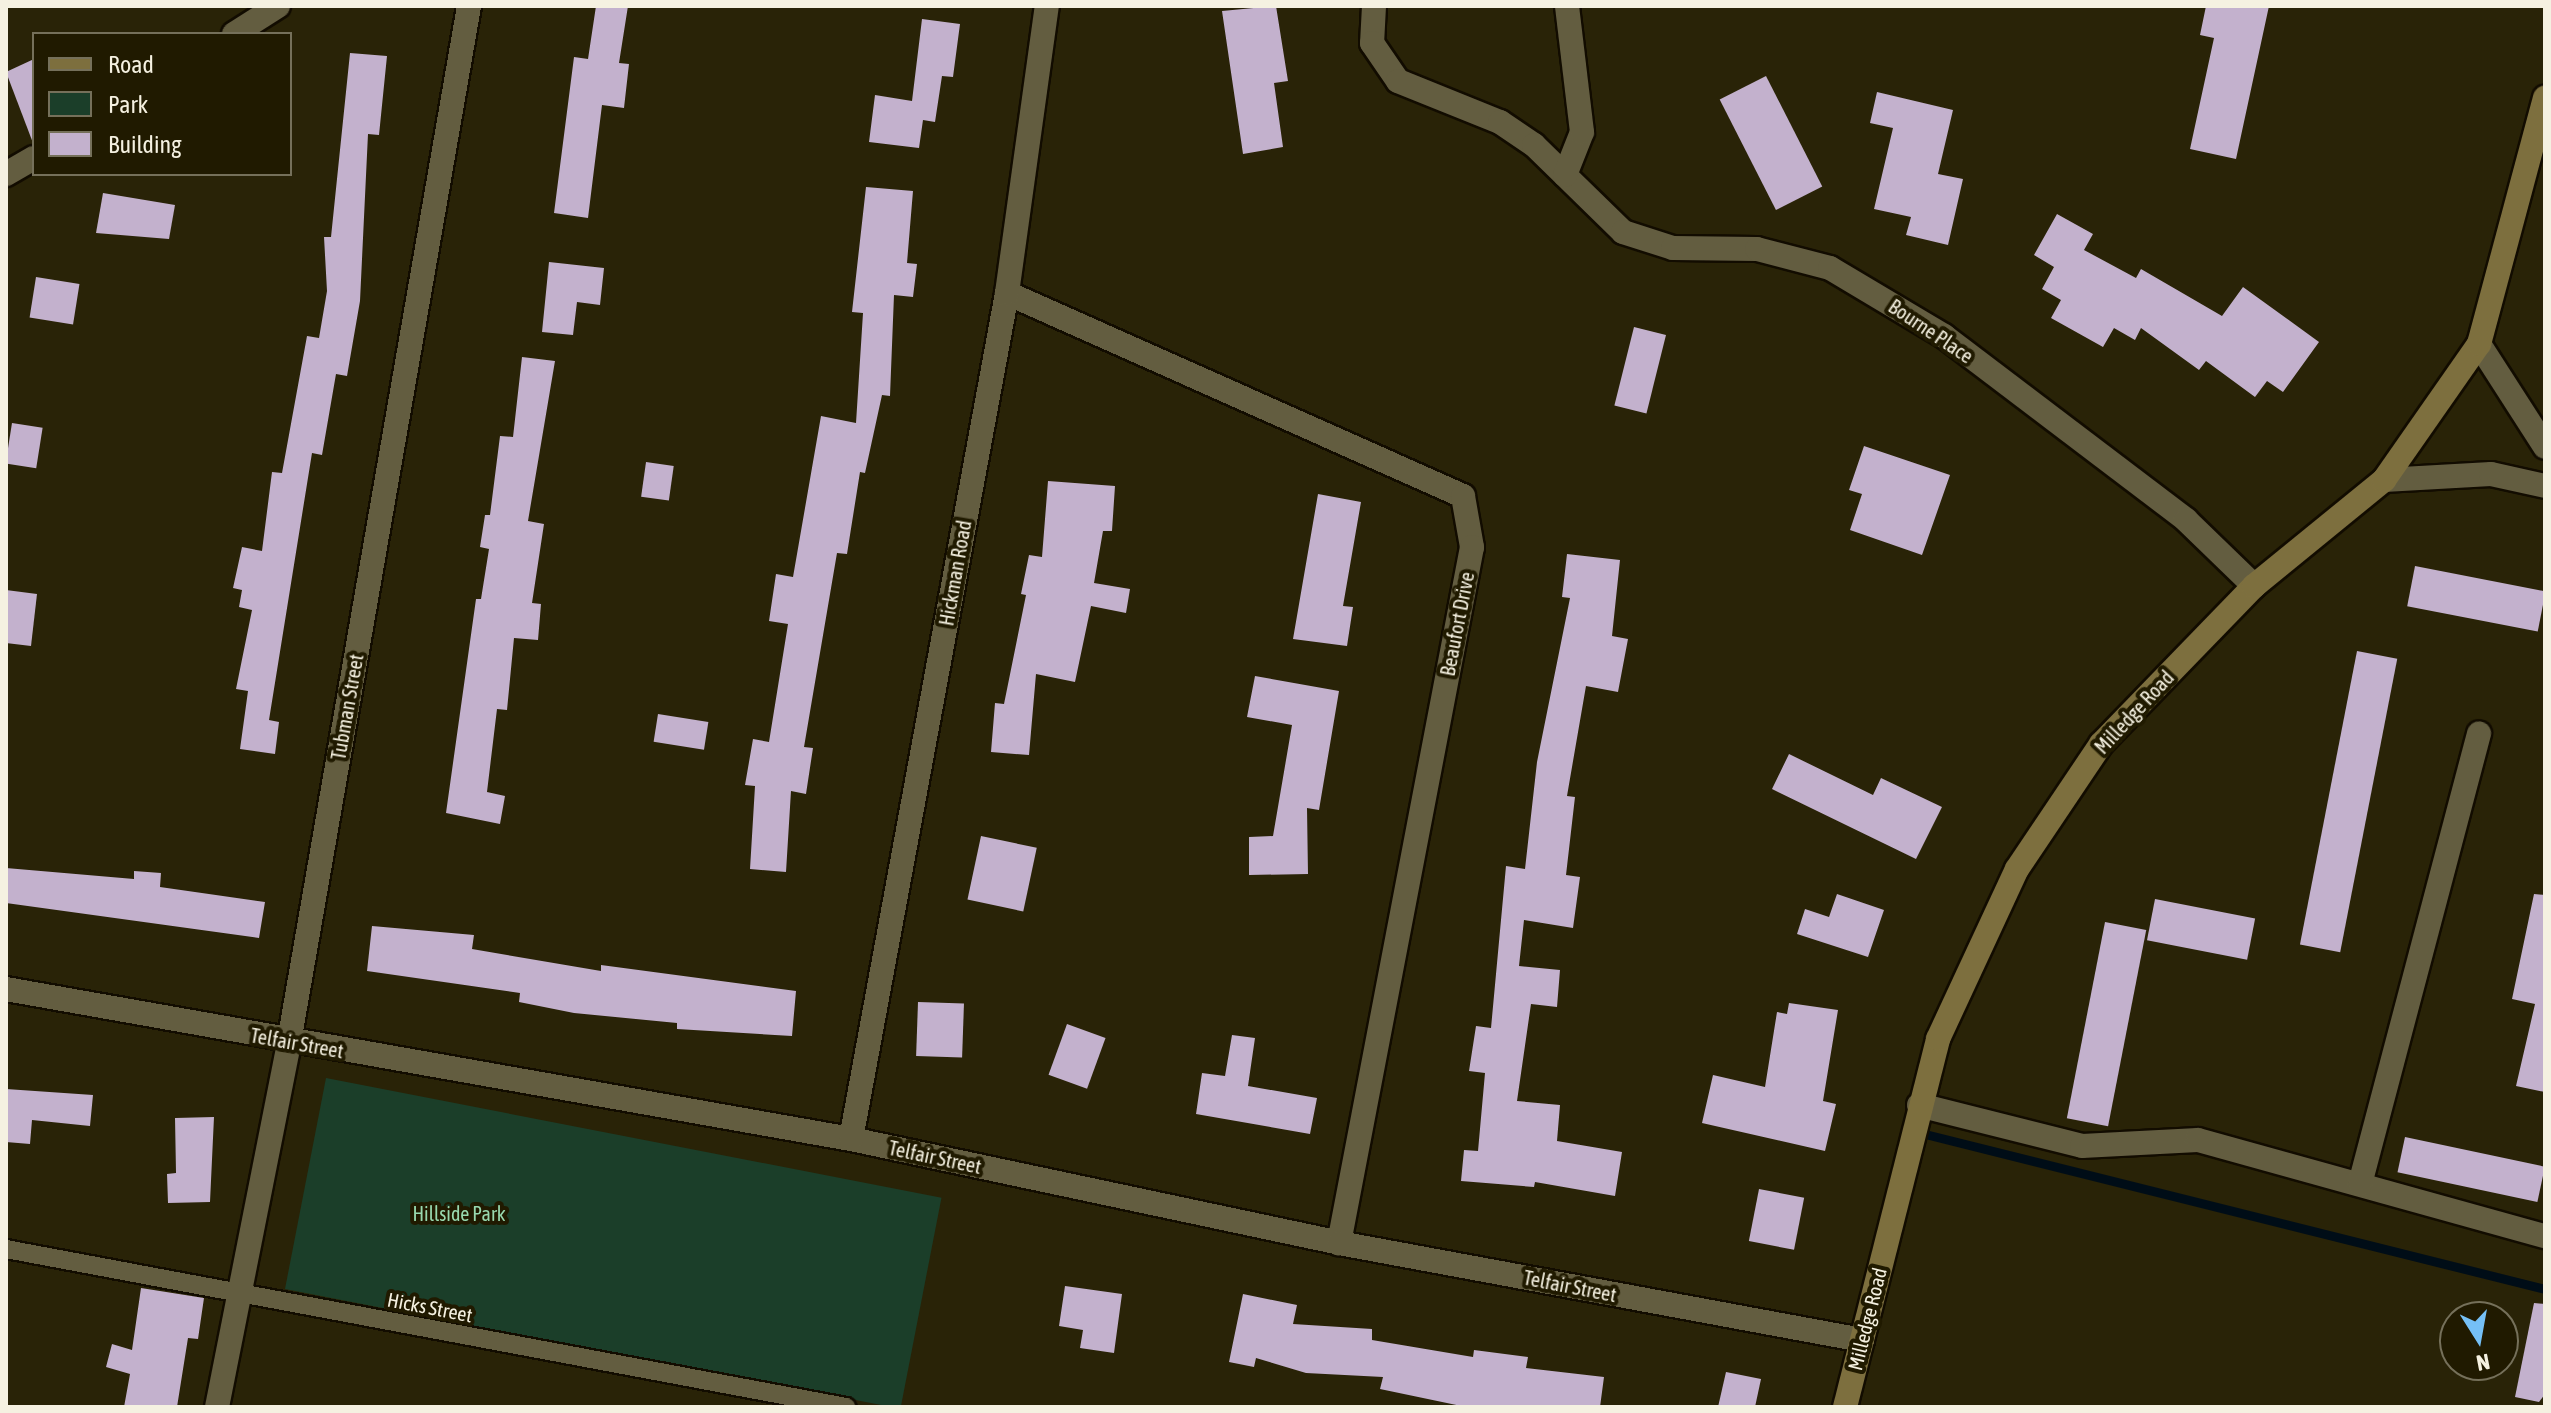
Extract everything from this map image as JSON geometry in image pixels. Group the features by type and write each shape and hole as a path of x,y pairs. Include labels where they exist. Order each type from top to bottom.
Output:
{"street":[{"path":"237,32 278,6"},
{"name":"Tubman Street","path":"217,1407 289,1042 469,6"},
{"name":"Hickman Road","path":"851,1139 1007,293 1047,6"},
{"name":"Bourne Place","path":"1374,6 1372,43 1398,81 1500,122 1565,175 1623,232 1673,248 1757,249 1830,268 1944,336 2186,520 2254,586"},
{"path":"1565,175 1582,132 1567,6"},
{"name":"Milledge Road","path":"1845,1407 1938,1039 2017,869 2101,744 2254,586 2384,480 2479,344 2545,98"},
{"path":"6,174 32,159"},
{"name":"Beaufort Drive","path":"1007,293 1463,496 1472,547 1339,1243"},
{"path":"2479,344 2545,447"},
{"path":"2384,480 2491,474 2545,486"},
{"path":"2360,1184 2479,733"},
{"name":"Telfair Street","path":"6,989 289,1042 851,1139 1339,1243 1862,1340"},
{"path":"1919,1105 2082,1146 2198,1140 2545,1236"}],"lane":[{"name":"Hicks Street","path":"6,1249 846,1407"}],"green space":[{"name":"Hillside Park","path":"326,1078 941,1198 901,1407 285,1289"}],"building":[{"path":"596,6 628,6 619,63 629,64 624,108 602,105 588,218 554,213 574,57 588,59"},
{"path":"1276,6 1288,81 1274,83 1283,147 1243,154 1222,11"},
{"path":"2206,6 2269,6 2236,159 2190,149 2214,38 2200,35"},
{"path":"922,19 960,24 953,77 942,76 935,122 923,120 919,148 869,142 875,95 912,101"},
{"path":"350,53 387,56 379,135 368,134 360,301 347,376 336,374 322,455 312,453 269,720 279,722 275,754 240,749 248,691 236,689 252,610 239,607 242,590 233,588 242,547 262,551 272,472 282,473 307,336 319,338 327,291 324,237 331,237"},
{"path":"32,60 32,140 6,72"},
{"path":"1766,76 1822,186 1776,210 1720,100"},
{"path":"1877,92 1953,110 1938,174 1963,179 1948,245 1906,235 1911,217 1874,209 1893,128 1870,123"},
{"path":"866,187 913,191 907,263 917,264 913,297 894,295 890,396 882,395 865,473 860,472 847,554 837,553 804,747 813,748 806,794 791,791 786,872 750,869 755,786 745,785 753,739 769,742 788,624 769,621 776,574 793,577 821,416 856,423 863,313 852,312"},
{"path":"103,193 175,205 169,239 96,233"},
{"path":"2057,214 2093,234 2084,250 2136,278 2141,269 2222,316 2243,287 2319,342 2283,392 2267,381 2255,397 2206,361 2199,370 2141,328 2135,340 2114,328 2103,347 2051,318 2061,300 2042,289 2054,267 2034,255"},
{"path":"549,262 604,268 600,305 577,302 573,335 542,332"},
{"path":"36,277 79,284 73,324 30,317"},
{"path":"1634,327 1666,335 1646,414 1614,406"},
{"path":"522,357 555,361 528,521 544,524 532,603 541,604 538,640 514,638 507,710 497,709 487,792 505,796 500,824 446,813 476,599 481,599 489,549 480,547 485,515 490,515 500,436 513,437"},
{"path":"12,423 43,428 36,468 6,464"},
{"path":"1864,446 1950,475 1922,555 1850,530 1862,494 1849,490"},
{"path":"646,462 674,466 669,501 641,497"},
{"path":"1048,481 1115,486 1112,531 1103,531 1094,583 1130,589 1126,613 1091,606 1075,682 1036,674 1029,755 991,752 995,703 1004,704 1026,595 1021,594 1029,555 1042,557"},
{"path":"1318,494 1361,502 1343,606 1353,607 1347,646 1293,639"},
{"path":"1567,554 1620,560 1612,636 1628,639 1618,692 1586,686 1567,796 1575,797 1566,875 1580,877 1573,928 1524,920 1519,966 1560,970 1557,1007 1531,1004 1517,1101 1560,1105 1557,1141 1622,1152 1615,1196 1535,1182 1534,1187 1461,1181 1464,1150 1478,1151 1485,1073 1469,1071 1476,1026 1491,1028 1506,866 1525,869 1537,762 1570,598 1562,597"},
{"path":"2415,566 2545,591 2538,632 2407,606"},
{"path":"6,590 37,594 31,646 6,643"},
{"path":"2357,651 2397,659 2340,952 2300,945"},
{"path":"1255,676 1339,691 1319,810 1307,808 1308,874 1249,875 1249,837 1273,836 1292,725 1247,717"},
{"path":"658,714 708,722 704,750 654,742"},
{"path":"1789,754 1873,795 1881,778 1942,807 1916,859 1772,789"},
{"path":"981,836 1037,848 1023,911 967,900"},
{"path":"6,868 134,879 134,871 161,873 160,887 265,902 259,938 6,903"},
{"path":"1837,894 1884,910 1868,957 1797,934 1805,909 1829,917"},
{"path":"2534,894 2545,895 2545,1092 2516,1086 2535,1004 2512,999"},
{"path":"2155,899 2255,918 2247,960 2147,940"},
{"path":"2105,922 2146,930 2108,1126 2067,1118"},
{"path":"372,926 474,935 472,949 601,971 601,965 796,991 792,1036 677,1029 677,1023 574,1013 519,1002 520,993 367,971"},
{"path":"918,1002 964,1004 962,1058 916,1056"},
{"path":"1789,1003 1838,1010 1823,1101 1836,1104 1825,1151 1702,1123 1713,1075 1765,1087 1777,1012 1787,1014"},
{"path":"1067,1024 1106,1038 1087,1089 1049,1075"},
{"path":"1232,1035 1255,1038 1248,1086 1317,1098 1310,1134 1196,1114 1202,1073 1225,1076"},
{"path":"6,1089 93,1095 90,1126 32,1120 30,1144 6,1142"},
{"path":"214,1117 210,1202 168,1203 167,1174 176,1173 175,1118"},
{"path":"2405,1137 2545,1167 2537,1202 2398,1172"},
{"path":"1759,1189 1804,1198 1794,1250 1749,1241"},
{"path":"1065,1286 1122,1294 1114,1353 1080,1348 1083,1330 1059,1326"},
{"path":"141,1288 204,1298 198,1339 188,1338 177,1407 124,1407 130,1374 106,1367 112,1344 132,1350"},
{"path":"1243,1294 1297,1305 1293,1324 1372,1329 1372,1340 1473,1357 1474,1350 1528,1357 1526,1368 1604,1377 1600,1407 1466,1407 1380,1389 1383,1377 1306,1373 1256,1358 1254,1367 1229,1362"},
{"path":"2534,1303 2545,1304 2545,1394 2539,1402 2515,1397"},
{"path":"1726,1372 1761,1379 1755,1407 1718,1407"}],"waterway":[{"path":"1917,1132 2545,1289"}]}
